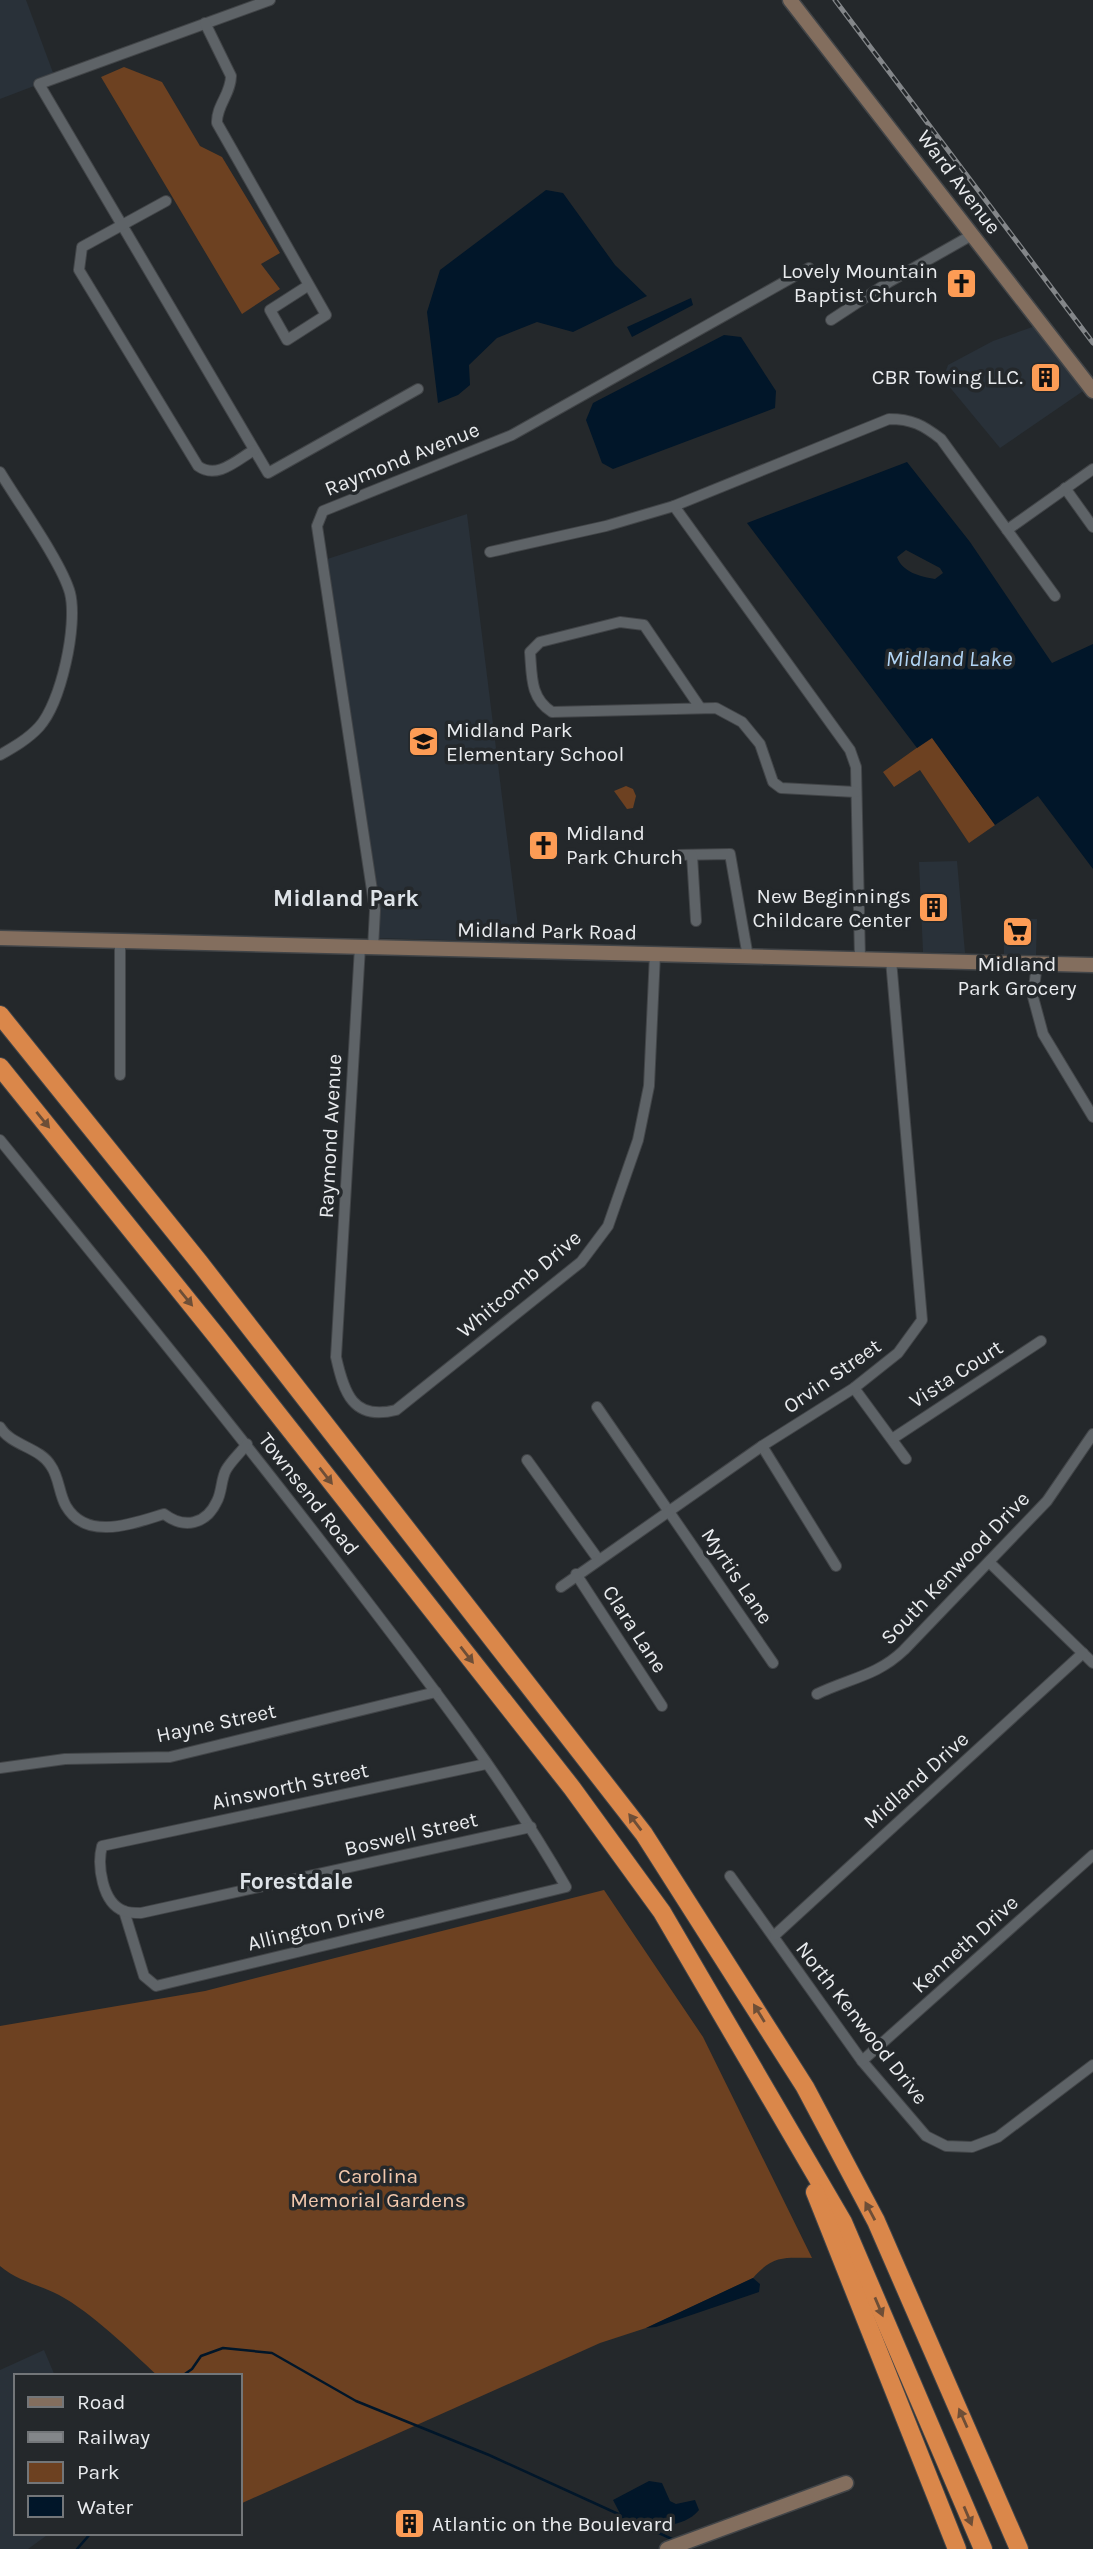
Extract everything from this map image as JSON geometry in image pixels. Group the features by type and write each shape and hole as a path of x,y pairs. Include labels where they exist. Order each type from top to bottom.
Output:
{"highway":[{"path":"0,1015 208,1273 644,1834 805,2087 876,2221 1018,2549"},
{"path":"0,1067 218,1338 572,1788 662,1912 843,2222 983,2549"},
{"path":"782,2115 957,2549"},
{"path":"980,2456 1026,2549"}],"street":[{"path":"270,0 39,84 268,473 418,389"},
{"name":"Ward Avenue","path":"790,0 898,135 972,236 1093,391"},
{"path":"205,23 231,76 231,86 216,114 217,123 309,285 326,315 287,340 270,310 309,285"},
{"path":"166,201 82,247 79,270 198,466 205,471 218,471 254,450"},
{"path":"831,320 972,236"},
{"name":"Raymond Avenue","path":"338,1327 366,948 375,910 317,526 323,511 512,435 809,268"},
{"path":"490,552 606,526 674,506 889,419 910,419 941,439 1055,596"},
{"path":"1007,530 1093,469"},
{"path":"0,472 70,593 71,617 68,647 53,707 39,727 0,755"},
{"path":"1065,488 1093,527"},
{"path":"674,506 850,750 856,767 860,960"},
{"path":"699,706 644,625 620,622 540,642 530,652 534,692 540,705 552,712 699,706 716,708 742,722 760,744 772,782 782,788 856,792"},
{"path":"676,855 730,853 748,957"},
{"path":"692,855 696,921"},
{"name":"Midland Park Road","path":"0,938 1093,965"},
{"path":"120,941 121,1075"},
{"name":"Whitcomb Drive","path":"338,1327 336,1357 347,1393 363,1411 378,1415 396,1410 594,1248 608,1226 638,1140 649,1086 655,954"},
{"name":"Orvin Street","path":"561,1587 762,1446 854,1388 898,1353 922,1320 891,960"},
{"path":"1037,963 1033,997 1043,1034 1093,1117"},
{"name":"Townsend Road","path":"0,1140 247,1444 436,1692 531,1827 566,1887"},
{"name":"Vista Court","path":"892,1438 1041,1341"},
{"path":"854,1388 906,1459"},
{"name":"Myrtis Lane","path":"597,1407 774,1663"},
{"path":"0,1427 5,1436 51,1465 64,1504 74,1518 93,1526 119,1528 138,1525 164,1514 176,1523 186,1526 205,1517 217,1502 226,1469 247,1444"},
{"name":"South Kenwood Drive","path":"817,1694 847,1679 886,1667 1047,1501 1092,1437"},
{"path":"762,1446 836,1566"},
{"path":"527,1460 598,1559"},
{"path":"989,1562 1093,1663"},
{"name":"Clara Lane","path":"576,1574 662,1706"},
{"name":"Midland Drive","path":"775,1935 1083,1653"},
{"name":"Hayne Street","path":"0,1768 65,1759 170,1757 436,1692"},
{"name":"Ainsworth Street","path":"124,1911 116,1906 104,1887 98,1861 102,1846 486,1764"},
{"name":"Boswell Street","path":"124,1911 141,1913 531,1827"},
{"name":"Kenneth Drive","path":"862,2061 1093,1855"},
{"name":"North Kenwood Drive","path":"730,1876 775,1935 776,1943 862,2061 926,2136 946,2146 972,2147 998,2137 1093,2065"},
{"name":"Allington Drive","path":"124,1911 144,1976 156,1986 566,1887"},
{"path":"667,2549 846,2483"}],"shaded area":[{"path":"0,0 26,0 55,78 0,99"},
{"path":"1041,324 1089,387 1000,448 943,379 948,365 993,341"},
{"name":"Midland Park Elementary School","path":"467,514 520,942 374,938 375,910 321,561"},
{"path":"957,861 965,953 923,952 919,862"},
{"path":"1004,919 1037,919 1036,955 1004,954"},
{"path":"44,2350 54,2374 14,2374 14,2535 47,2535 28,2549 0,2549 0,2370"}],"green space":[{"path":"124,67 162,82 200,146 222,157 280,253 261,264 280,289 242,314 101,77"},
{"path":"932,737 995,825 969,843 920,770 894,787 883,772"},
{"path":"626,786 633,789 636,796 633,808 627,809 614,791"},
{"name":"Carolina Memorial Gardens","path":"604,1890 703,2037 812,2258 779,2259 767,2265 753,2278 646,2328 600,2343 242,2503 242,2374 156,2374 84,2311 52,2291 0,2266 0,2026 205,1991"}],"water":[{"path":"546,190 563,193 615,265 647,296 573,332 537,322 497,338 469,365 470,385 458,395 438,403 427,312 440,270"},
{"path":"691,298 693,305 632,337 627,327"},
{"path":"724,335 741,337 776,391 775,408 613,469 602,463 586,420 593,403"},
{"name":"Midland Lake","path":"907,462 970,542 1052,663 1093,644 1093,869 1038,796 995,825 932,738 917,748 747,523","holes":["906,550 940,568 943,573 935,579 924,577 908,570 897,557"]},
{"path":"753,2278 760,2284 759,2292 646,2328"},
{"path":"649,2481 662,2483 670,2501 676,2504 695,2500 699,2510 685,2521 676,2524 630,2533 613,2500"}],"waterway":[{"path":"185,2374 201,2356 223,2348 272,2353 356,2401 489,2455 627,2518"},
{"path":"648,2528 674,2540"},
{"path":"77,2549 89,2535"}],"railway":[{"path":"835,0 1093,343"}],"place":[{"name":"Lovely Mountain Baptist Church","path":"961,283"},
{"name":"CBR Towing LLC.","path":"1046,377"},
{"name":"Midland Park Elementary School","path":"423,742"},
{"name":"Midland Park Church","path":"543,845"},
{"name":"New Beginnings Childcare Center","path":"934,908"},
{"name":"Midland Park Grocery","path":"1017,932"},
{"name":"Atlantic on the Boulevard","path":"409,2524"}],"district":[{"name":"Midland Park","path":"346,898"},
{"name":"Forestdale","path":"296,1881"}]}
